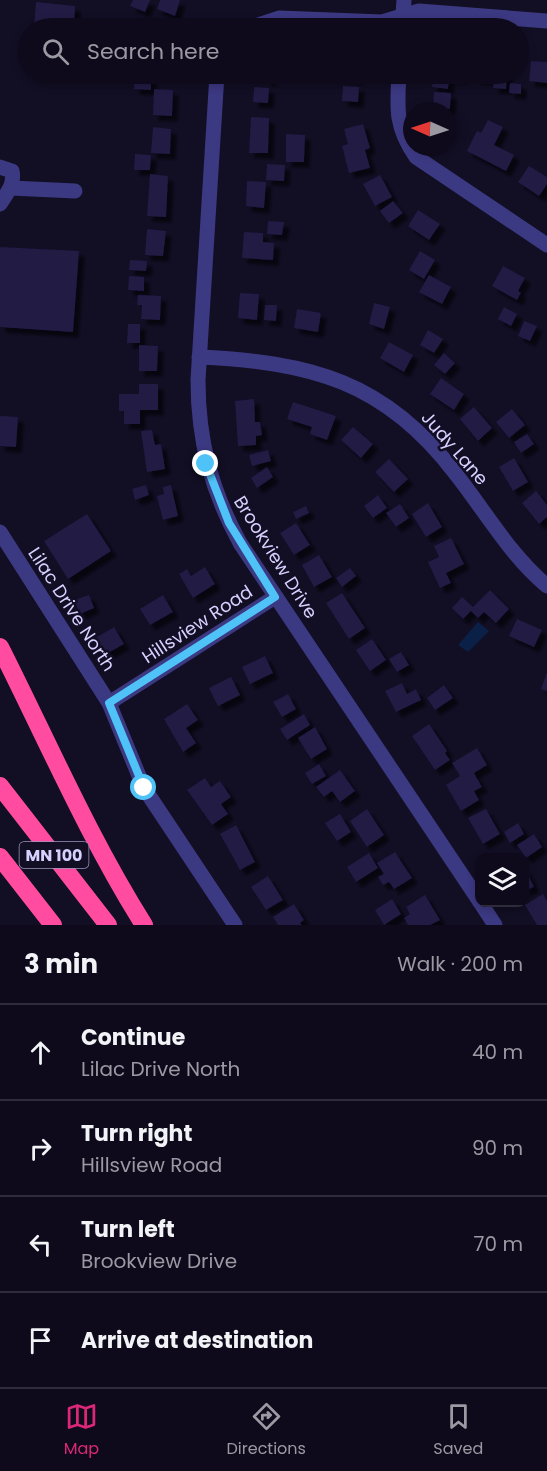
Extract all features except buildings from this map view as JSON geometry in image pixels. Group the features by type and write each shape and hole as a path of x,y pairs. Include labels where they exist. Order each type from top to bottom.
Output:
{"highway":[{"path":"0,646 83,819 144,925"},
{"name":"MN 100","path":"0,786 108,925"},
{"name":"MN 100","path":"0,857 53,925"}],"street":[{"path":"403,15 419,11 509,18"},
{"path":"282,18 308,18"},
{"path":"529,20 547,21"},
{"name":"Brookview Drive","path":"216,84 200,357 199,423 212,486 240,543 475,895"},
{"path":"399,84 398,124 405,142 416,157 547,245"},
{"path":"0,167 12,171 11,188 0,204"},
{"path":"11,188 75,192"},
{"name":"Judy Lane","path":"200,357 268,362 308,369 340,380 377,399 429,441 525,568 547,586"},
{"name":"Lilac Drive North","path":"0,532 109,703 144,788 235,925"},
{"name":"Hillsview Road","path":"109,703 275,597"},
{"name":"Brookview Drive","path":"483,907 495,925"}],"water":[{"path":"478,622 489,631 468,652 458,645"}],"route":[{"path":"144,788 109,703 275,597 240,543 220,506 206,464"}]}
